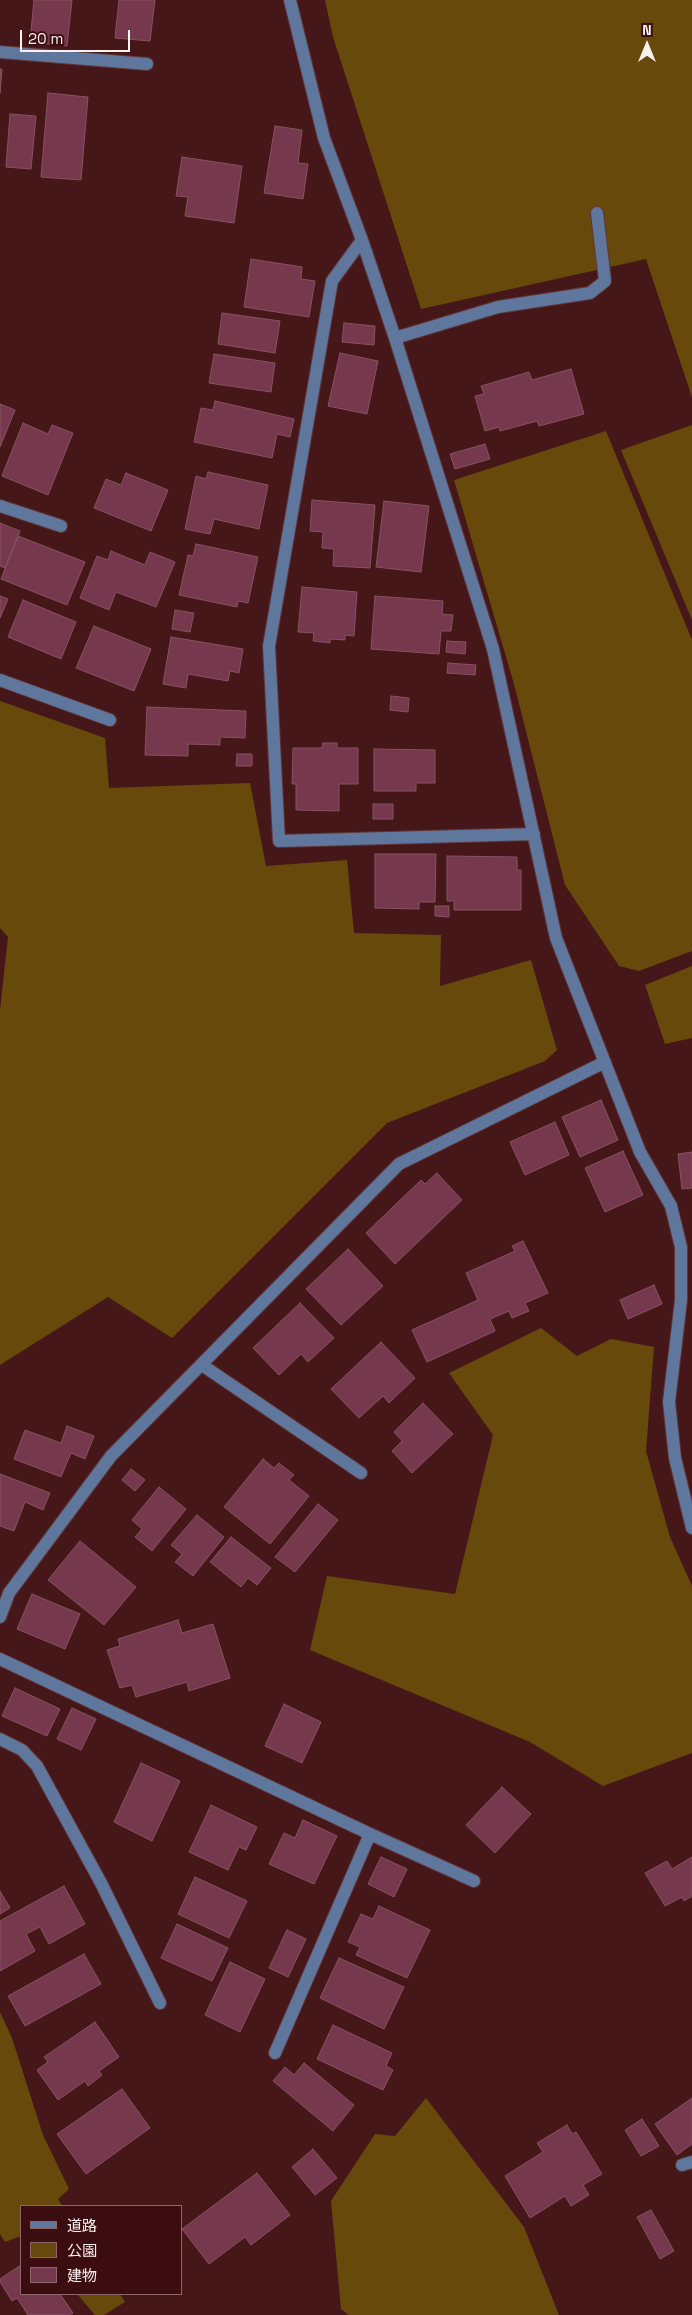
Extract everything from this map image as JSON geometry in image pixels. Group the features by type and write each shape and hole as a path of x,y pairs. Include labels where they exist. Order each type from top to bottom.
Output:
{"street":[{"path":"290,0 324,138 362,240 395,338 493,649 556,938 640,1152 671,1206 687,1246 669,1402 675,1458 692,1528"},
{"path":"0,52 147,64"},
{"path":"395,338 498,307 590,293 605,281 597,213"},
{"path":"362,240 332,281 269,646 279,841 534,834"},
{"path":"0,506 61,526"},
{"path":"0,680 110,720"},
{"path":"0,1617 4,1592 111,1456 399,1164 605,1062"},
{"path":"202,1365 360,1473"},
{"path":"0,1659 370,1834 474,1881"},
{"path":"0,1739 22,1750 37,1766 101,1883 160,2003"},
{"path":"276,2053 370,1834"}],"green space":[{"path":"325,0 692,0 692,397 646,259 421,309 333,37"},
{"path":"692,425 692,620 621,450"},
{"path":"606,431 692,640 692,951 639,971 619,966 565,885 514,684 454,480"},
{"path":"0,701 105,738 109,788 250,783 266,866 347,860 354,933 441,935 440,986 531,960 557,1050 545,1061 387,1123 172,1338 108,1297 0,1365 0,1010 8,937 0,928"},
{"path":"692,966 692,1038 665,1044 645,985"},
{"path":"541,1328 577,1356 611,1339 654,1347 646,1451 670,1537 692,1586 692,1753 603,1786 530,1742 310,1650 327,1576 455,1594 493,1435 449,1373"},
{"path":"0,2012 12,2038 43,2135 69,2189 58,2199 61,2205 20,2205 20,2236 5,2242 0,2234"},
{"path":"426,2098 524,2227 559,2315 349,2315 341,2309 331,2201 375,2134 395,2136"},
{"path":"78,2295 121,2295 125,2302 104,2315 95,2315"}],"building":[{"path":"34,0 72,0 67,46 30,42"},
{"path":"119,0 155,0 150,41 115,38"},
{"path":"0,69 2,69 0,93"},
{"path":"48,93 88,97 81,180 41,177"},
{"path":"10,114 36,116 31,169 6,167"},
{"path":"275,126 302,130 298,163 308,164 303,199 264,193"},
{"path":"182,157 242,166 234,223 185,216 188,197 176,196"},
{"path":"251,259 302,267 301,279 315,281 309,317 244,307"},
{"path":"222,313 280,321 275,353 218,344"},
{"path":"344,323 375,326 374,345 342,342"},
{"path":"340,353 378,361 367,414 328,406"},
{"path":"214,354 275,363 271,392 209,383"},
{"path":"571,369 584,414 539,426 537,421 500,431 499,427 485,431 475,396 484,394 481,386 529,372 532,380"},
{"path":"215,401 294,419 290,437 277,434 272,458 194,442 201,408 213,410"},
{"path":"0,404 15,410 0,447"},
{"path":"23,423 48,434 52,425 73,433 48,495 2,476"},
{"path":"485,444 490,459 455,469 450,454"},
{"path":"208,472 268,485 259,529 214,519 210,534 185,529 196,476 206,479"},
{"path":"126,473 168,490 151,531 94,508 106,479 121,485"},
{"path":"312,500 375,505 370,568 333,566 334,549 322,548 323,532 310,531"},
{"path":"384,501 429,506 421,572 376,567"},
{"path":"0,523 20,531 5,568 0,566"},
{"path":"18,536 85,562 67,605 1,579"},
{"path":"196,544 258,557 248,603 238,601 237,607 179,595 188,555 193,556"},
{"path":"111,551 145,565 150,552 175,562 156,607 116,592 109,610 80,598 97,556 108,560"},
{"path":"302,587 357,592 354,636 345,635 345,640 330,639 330,643 313,641 314,633 298,632"},
{"path":"0,596 8,599 0,618"},
{"path":"375,596 443,601 442,614 453,615 451,631 441,631 439,654 371,649"},
{"path":"23,600 76,622 61,659 8,637"},
{"path":"175,610 194,613 190,632 172,629"},
{"path":"94,626 151,649 134,691 76,668"},
{"path":"171,637 243,649 239,673 230,671 228,681 188,674 186,688 163,684"},
{"path":"447,641 466,642 465,654 446,652"},
{"path":"448,663 476,665 475,675 447,673"},
{"path":"391,696 409,698 408,712 390,710"},
{"path":"147,707 246,711 245,738 220,737 220,745 188,744 188,756 145,755"},
{"path":"323,743 337,743 337,748 358,748 358,784 339,784 339,811 296,810 296,784 292,784 293,748 322,748"},
{"path":"374,749 435,750 435,783 416,783 416,791 374,791"},
{"path":"237,754 252,754 252,766 236,766"},
{"path":"373,804 393,804 393,819 373,819"},
{"path":"375,854 436,854 435,902 419,902 419,909 375,908"},
{"path":"447,856 517,857 517,870 521,870 521,910 454,910 454,901 447,901"},
{"path":"435,906 449,906 449,917 435,916"},
{"path":"601,1100 618,1140 580,1157 562,1117"},
{"path":"555,1122 569,1155 525,1175 510,1142"},
{"path":"623,1151 643,1195 605,1212 585,1168"},
{"path":"692,1152 692,1188 682,1189 678,1154"},
{"path":"437,1173 462,1200 395,1264 366,1233 421,1180 425,1184"},
{"path":"523,1241 548,1293 525,1303 529,1311 512,1318 509,1311 490,1319 495,1331 427,1362 412,1330 478,1300 466,1273 515,1251 512,1246"},
{"path":"348,1249 383,1286 341,1325 306,1289"},
{"path":"654,1285 662,1304 628,1319 620,1300"},
{"path":"300,1303 334,1338 308,1362 301,1354 279,1375 253,1348"},
{"path":"381,1342 415,1378 389,1403 383,1396 359,1418 331,1389"},
{"path":"423,1403 453,1434 412,1473 392,1451 402,1441 394,1432"},
{"path":"67,1426 94,1436 85,1459 71,1453 61,1477 14,1459 25,1430 61,1443"},
{"path":"263,1459 274,1468 279,1463 294,1475 289,1480 309,1496 270,1544 224,1507"},
{"path":"131,1469 145,1480 135,1491 122,1480"},
{"path":"0,1474 50,1493 43,1510 25,1502 14,1531 0,1526"},
{"path":"159,1487 186,1509 152,1551 135,1537 142,1529 132,1520"},
{"path":"318,1504 338,1520 295,1572 275,1557"},
{"path":"197,1515 224,1537 193,1576 175,1562 182,1554 171,1545"},
{"path":"231,1537 271,1568 257,1585 248,1578 241,1587 210,1562"},
{"path":"80,1541 136,1587 104,1625 48,1580"},
{"path":"32,1594 80,1614 65,1649 17,1629"},
{"path":"178,1620 182,1633 213,1624 230,1678 189,1691 187,1682 136,1697 132,1685 120,1688 107,1650 120,1646 118,1639"},
{"path":"15,1688 60,1709 47,1736 2,1716"},
{"path":"284,1704 321,1722 302,1763 265,1746"},
{"path":"72,1708 96,1719 81,1750 57,1739"},
{"path":"141,1763 180,1781 152,1841 114,1822"},
{"path":"502,1787 531,1814 495,1853 466,1825"},
{"path":"211,1805 257,1827 246,1850 239,1847 228,1870 189,1852"},
{"path":"303,1820 337,1836 314,1884 269,1864 284,1833 295,1838"},
{"path":"381,1857 407,1869 394,1897 368,1884"},
{"path":"692,1857 692,1896 684,1901 682,1897 665,1906 645,1873 667,1861 672,1869"},
{"path":"195,1877 247,1901 229,1938 178,1914"},
{"path":"64,1886 85,1924 49,1944 40,1927 26,1934 35,1951 0,1971 0,1921"},
{"path":"0,1891 10,1908 0,1914"},
{"path":"379,1906 430,1930 407,1978 356,1955 360,1947 348,1942 361,1914 373,1919"},
{"path":"177,1924 228,1948 212,1981 161,1958"},
{"path":"287,1930 306,1939 288,1977 269,1968"},
{"path":"84,1954 101,1984 25,2026 8,1996"},
{"path":"339,1958 404,1987 384,2029 320,1998"},
{"path":"230,1962 265,1979 240,2032 205,2015"},
{"path":"95,2022 119,2057 99,2071 102,2075 88,2086 85,2081 58,2100 37,2070 48,2062 44,2057"},
{"path":"333,2025 392,2053 386,2066 393,2070 383,2090 317,2059"},
{"path":"304,2063 354,2105 333,2131 273,2081 285,2067 294,2075"},
{"path":"122,2089 150,2128 86,2174 57,2134"},
{"path":"692,2098 692,2144 677,2155 655,2124"},
{"path":"642,2119 659,2146 641,2156 625,2130"},
{"path":"567,2125 572,2134 576,2132 602,2174 583,2185 589,2195 571,2206 565,2196 530,2218 505,2176 543,2152 537,2143"},
{"path":"313,2149 337,2178 315,2195 292,2167"},
{"path":"257,2173 290,2215 251,2245 245,2237 209,2264 182,2229"},
{"path":"651,2210 674,2251 660,2259 637,2217"},
{"path":"20,2266 20,2295 61,2295 73,2313 69,2315 28,2315 17,2298 12,2301 0,2279"}]}
